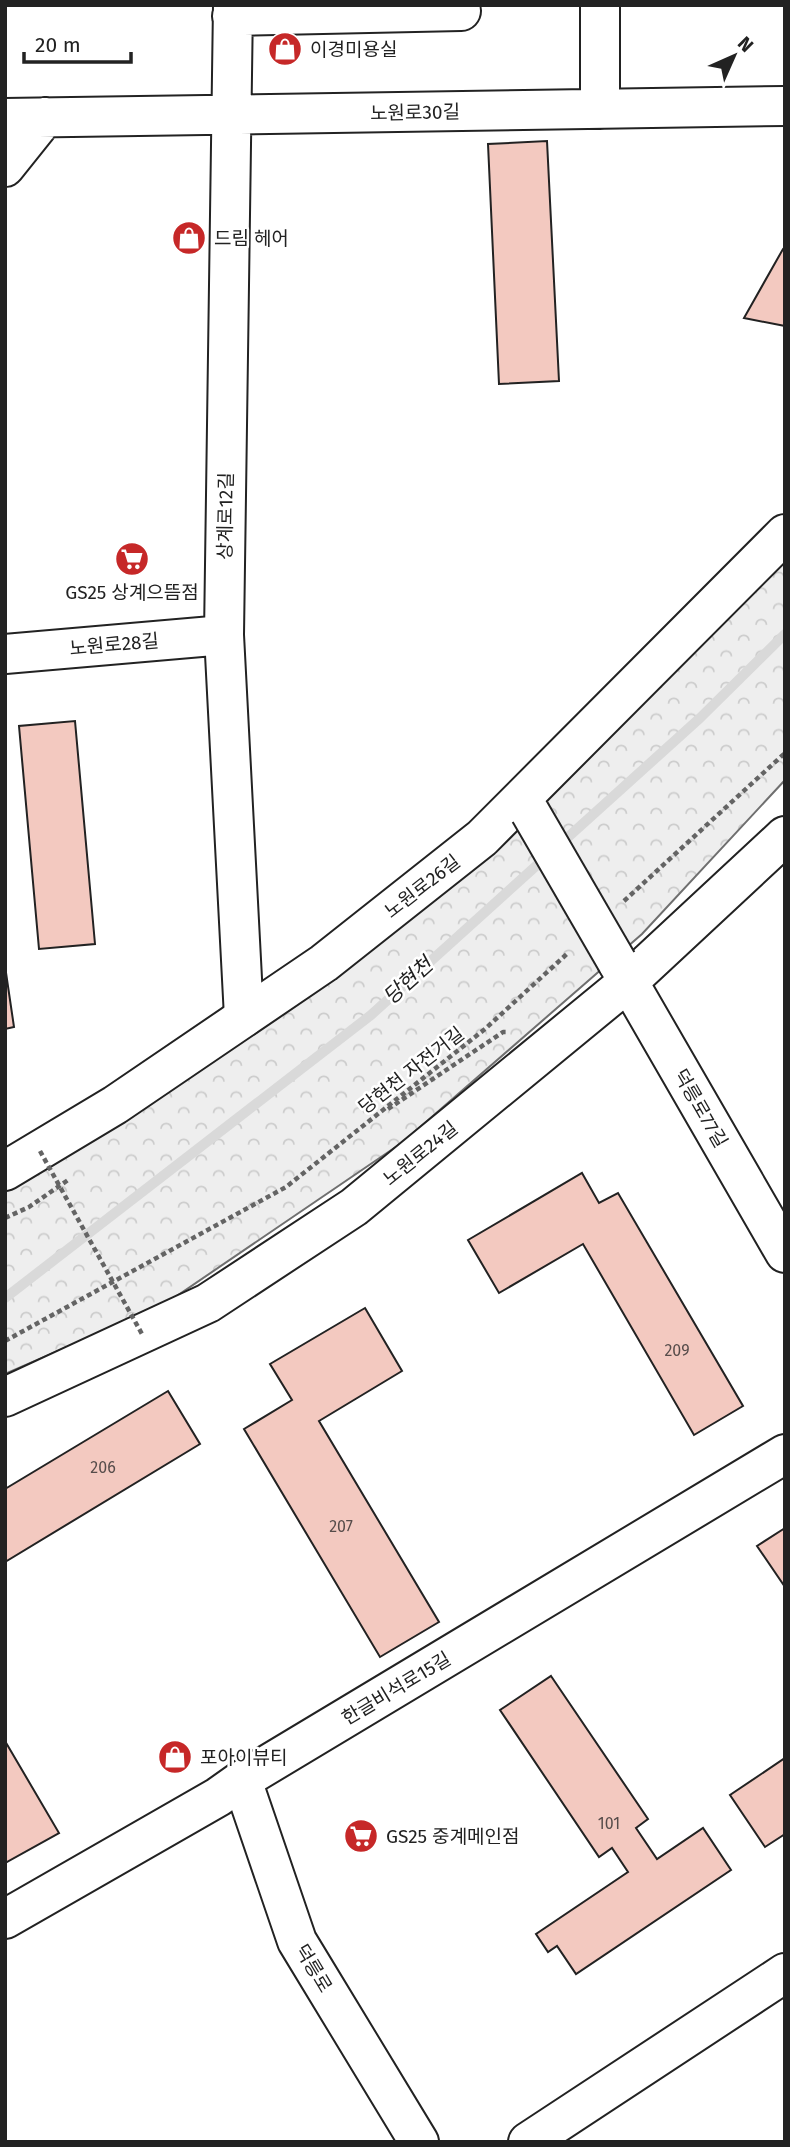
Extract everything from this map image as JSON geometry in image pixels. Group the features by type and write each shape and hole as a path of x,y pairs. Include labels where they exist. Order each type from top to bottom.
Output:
{"street":[{"path":"600,5 600,109"},
{"name":"상계로12길","path":"244,1017 224,635 232,10 461,10"},
{"name":"노원로30길","path":"5,118 785,106"},
{"path":"5,167 45,117"},
{"name":"노원로26길","path":"5,1171 115,1105 324,963 526,805 785,534"},
{"name":"노원로28길","path":"5,654 224,635"},
{"name":"덕릉로77길","path":"526,805 785,1253"},
{"name":"노원로24길","path":"5,1397 208,1303 354,1207 542,1054 623,972 785,836"},
{"name":"한글비석로15길","path":"5,1919 206,1804 785,1454"},
{"name":"덕릉로","path":"242,1780 297,1941 419,2142"},
{"path":"528,2142 785,1973"}],"path":[{"path":"615,909 785,753"},
{"name":"당현천 자전거길","path":"5,1341 286,1187 485,1029 575,946"},
{"path":"361,1127 503,1032 519,1032 542,1054"},
{"path":"40,1151 142,1334"}],"green space":[{"path":"785,552 785,780 642,934 403,1142 162,1306 5,1374 5,1190 268,1020"}],"building":[{"path":"547,141 559,381 499,384 488,144"},
{"path":"785,247 785,326 744,318 783,249"},
{"path":"75,721 95,944 39,949 19,726"},
{"path":"5,966 14,1027 5,1029"},
{"path":"582,1173 599,1203 618,1193 743,1406 694,1435 583,1244 499,1293 468,1240"},
{"path":"365,1308 402,1371 319,1421 439,1622 380,1657 244,1429 292,1400 270,1364"},
{"path":"168,1391 200,1444 5,1562 5,1489"},
{"path":"785,1528 785,1587 757,1546"},
{"path":"551,1676 648,1819 636,1828 657,1859 703,1828 731,1870 576,1974 557,1946 548,1952 536,1934 628,1872 612,1848 599,1857 500,1710"},
{"path":"5,1741 59,1833 5,1863"},
{"path":"785,1758 785,1834 765,1847 730,1795"}],"waterway":[{"name":"당현천","path":"5,1298 371,1015 700,718 785,634"}],"place":[{"name":"이경미용실","path":"285,49"},
{"name":"드림 헤어","path":"189,238"},
{"name":"GS25 상계으뜸점","path":"132,559"},
{"name":"포아이뷰티","path":"175,1757"},
{"name":"GS25 중계메인점","path":"361,1836"}]}
